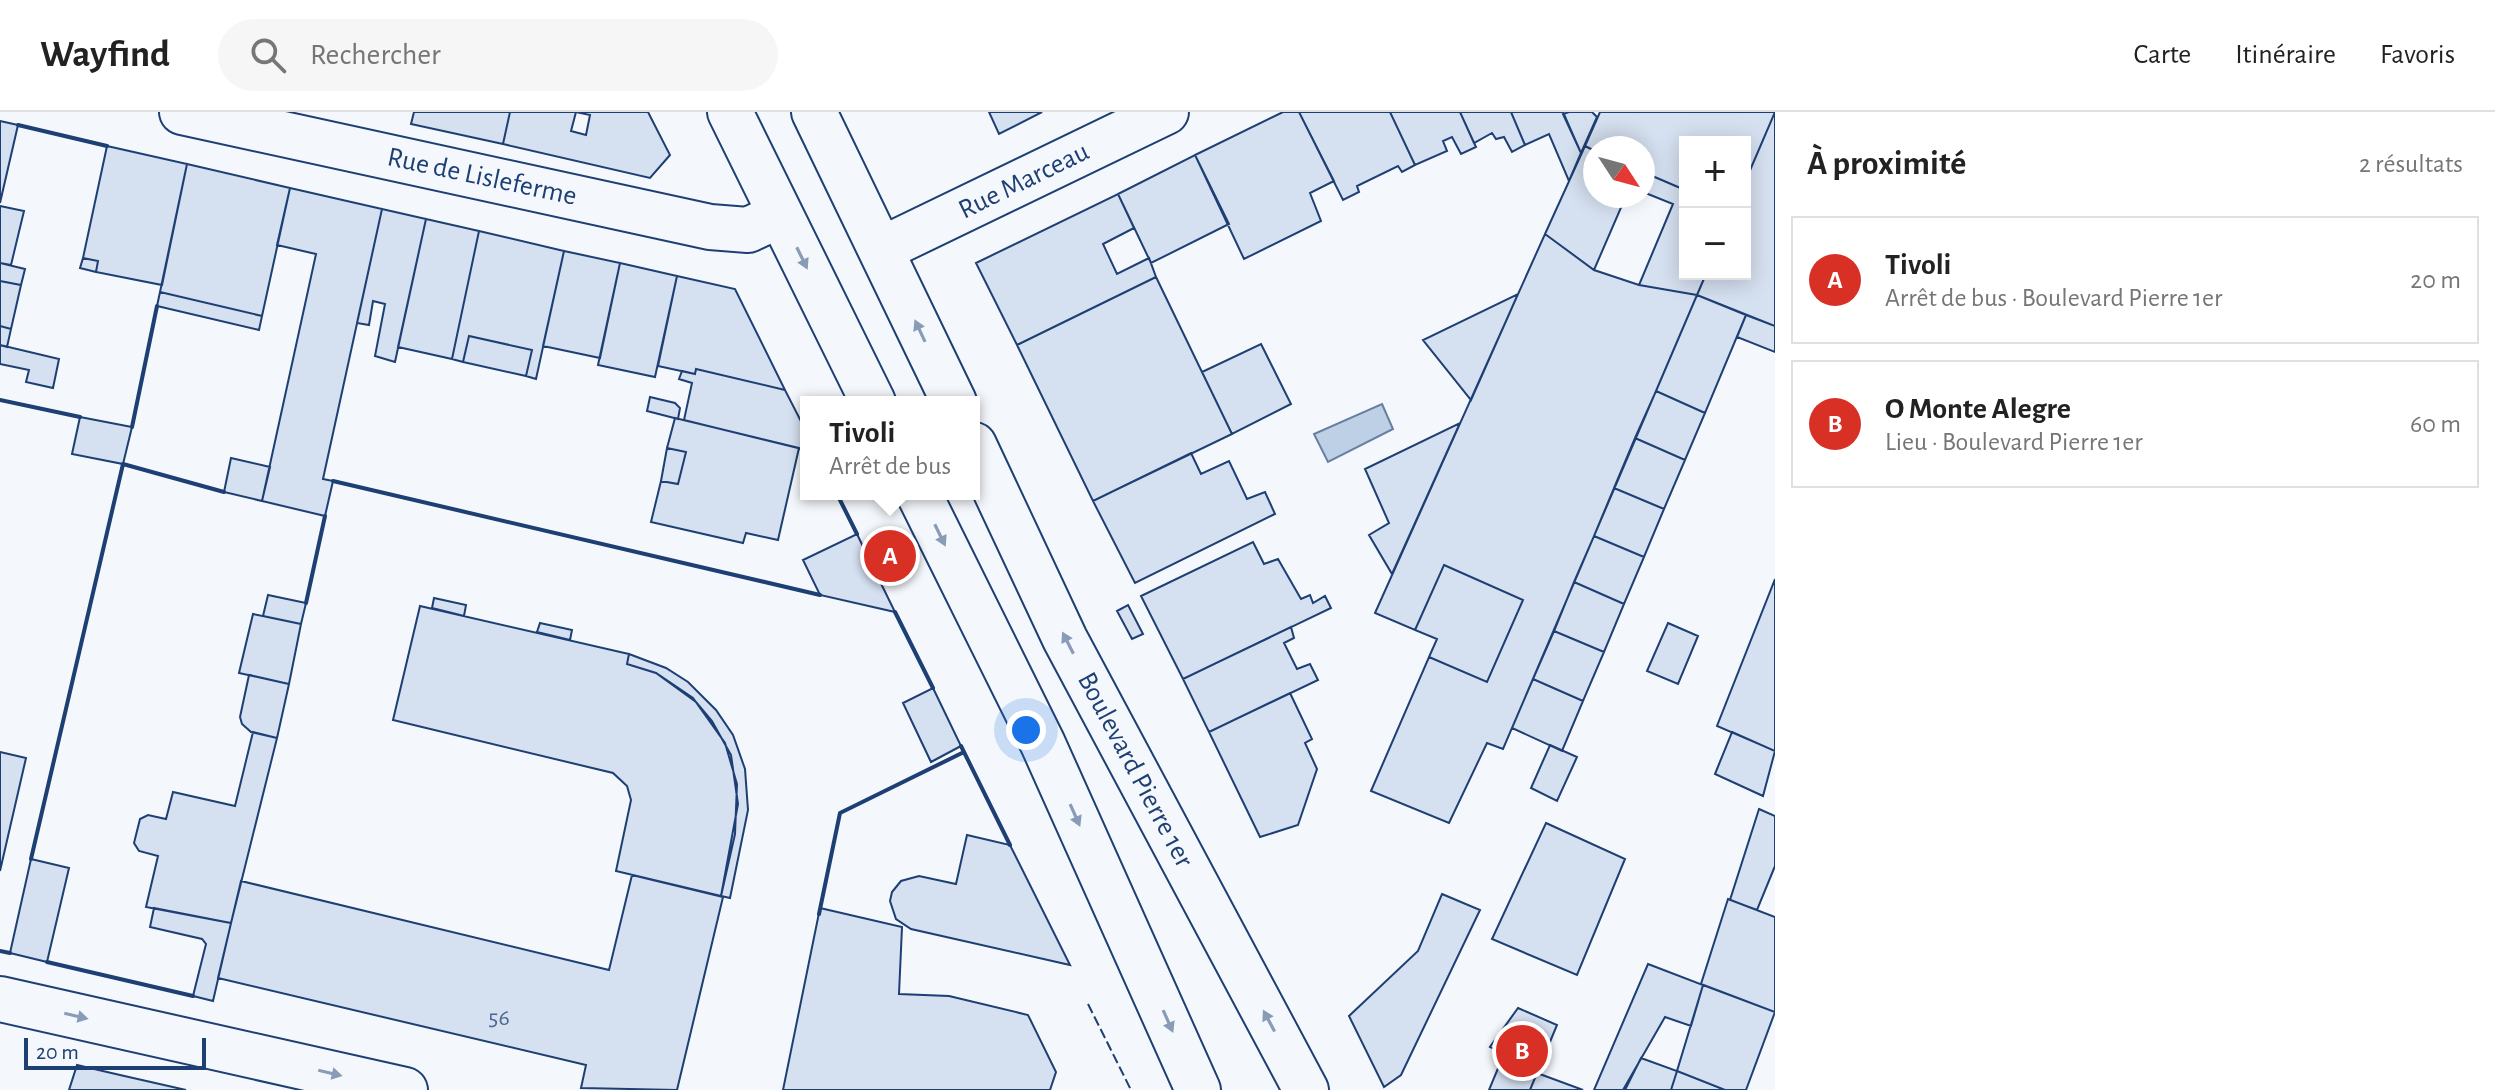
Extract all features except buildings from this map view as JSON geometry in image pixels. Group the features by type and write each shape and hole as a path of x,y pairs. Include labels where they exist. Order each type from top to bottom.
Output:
{"main road":[{"name":"Rue de Lisleferme","path":"182,112 710,227 748,230 780,215"},
{"path":"730,112 870,396"},
{"path":"814,112 951,396"},
{"name":"Rue Marceau","path":"882,249 1166,112"},
{"name":"Boulevard Pierre 1er","path":"980,458 1065,639 1306,1090"},
{"path":"922,500 1043,744 1198,1090"},
{"path":"0,999 405,1090"}],"water":[{"path":"1382,404 1393,429 1328,462 1314,434"}],"fence":[{"path":"1088,1004 1131,1090"}],"wall":[{"path":"18,125 107,146"},
{"path":"132,427 157,306"},
{"path":"0,400 80,417"},
{"path":"31,859 123,464 224,492"},
{"path":"333,481 820,595"},
{"path":"840,500 857,534"},
{"path":"306,603 325,516"},
{"path":"895,612 933,688"},
{"path":"961,746 1010,845"},
{"path":"819,914 840,813 964,752"},
{"path":"0,951 10,953"},
{"path":"47,962 193,996"}],"place":[{"name":"Tivoli","path":"890,556"},
{"name":"O Monte Alegre","path":"1522,1051"}]}
